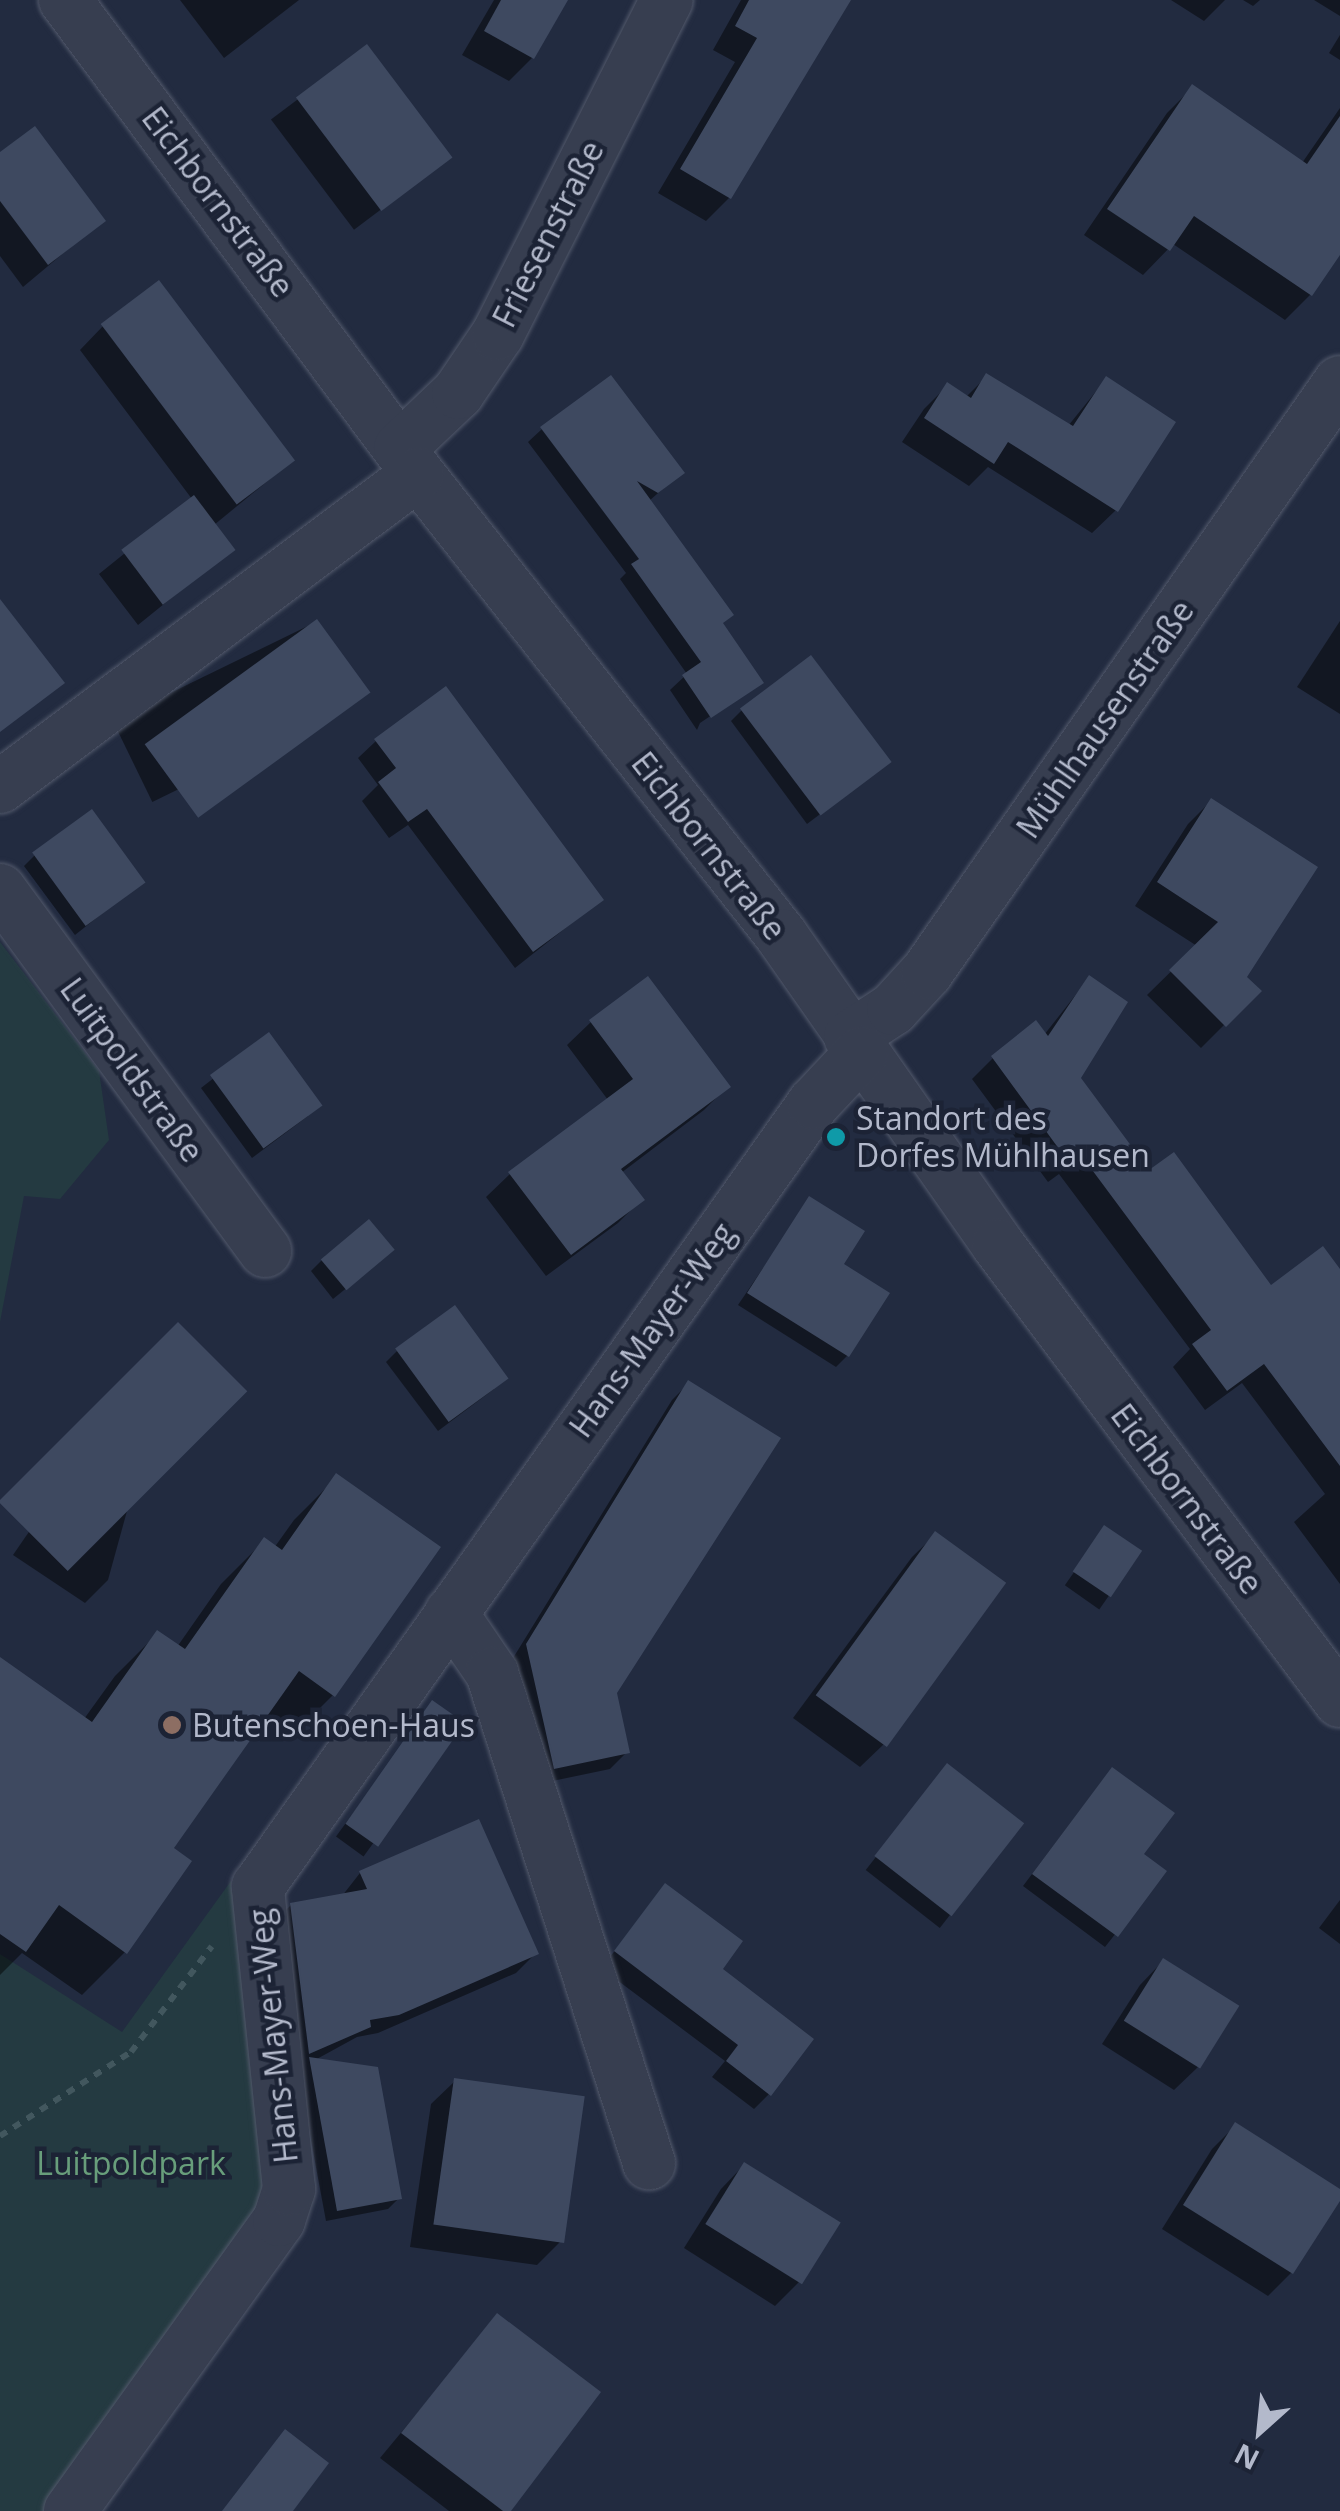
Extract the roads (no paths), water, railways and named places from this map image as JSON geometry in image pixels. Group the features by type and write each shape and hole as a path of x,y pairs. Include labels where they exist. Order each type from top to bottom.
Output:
{"street":[{"name":"Eichbornstraße","path":"66,0 409,461 781,936 998,1245 1340,1701"},
{"name":"Friesenstraße","path":"0,787 409,461 498,334 667,0"},
{"name":"Mühlhausenstraße","path":"856,1045 927,972 1340,382"},
{"name":"Luitpoldstraße","path":"0,890 264,1251"},
{"name":"Hans-Mayer-Weg","path":"70,2511 279,2220 289,2189 258,1887 856,1045"},
{"path":"450,1612 492,1673 650,2163"}],"place":[{"name":"Standort des Dorfes Mühlhausen","path":"836,1137"},
{"name":"Butenschoen-Haus","path":"172,1725"}],"park label":[{"name":"Luitpoldpark","path":"131,2163"}]}
